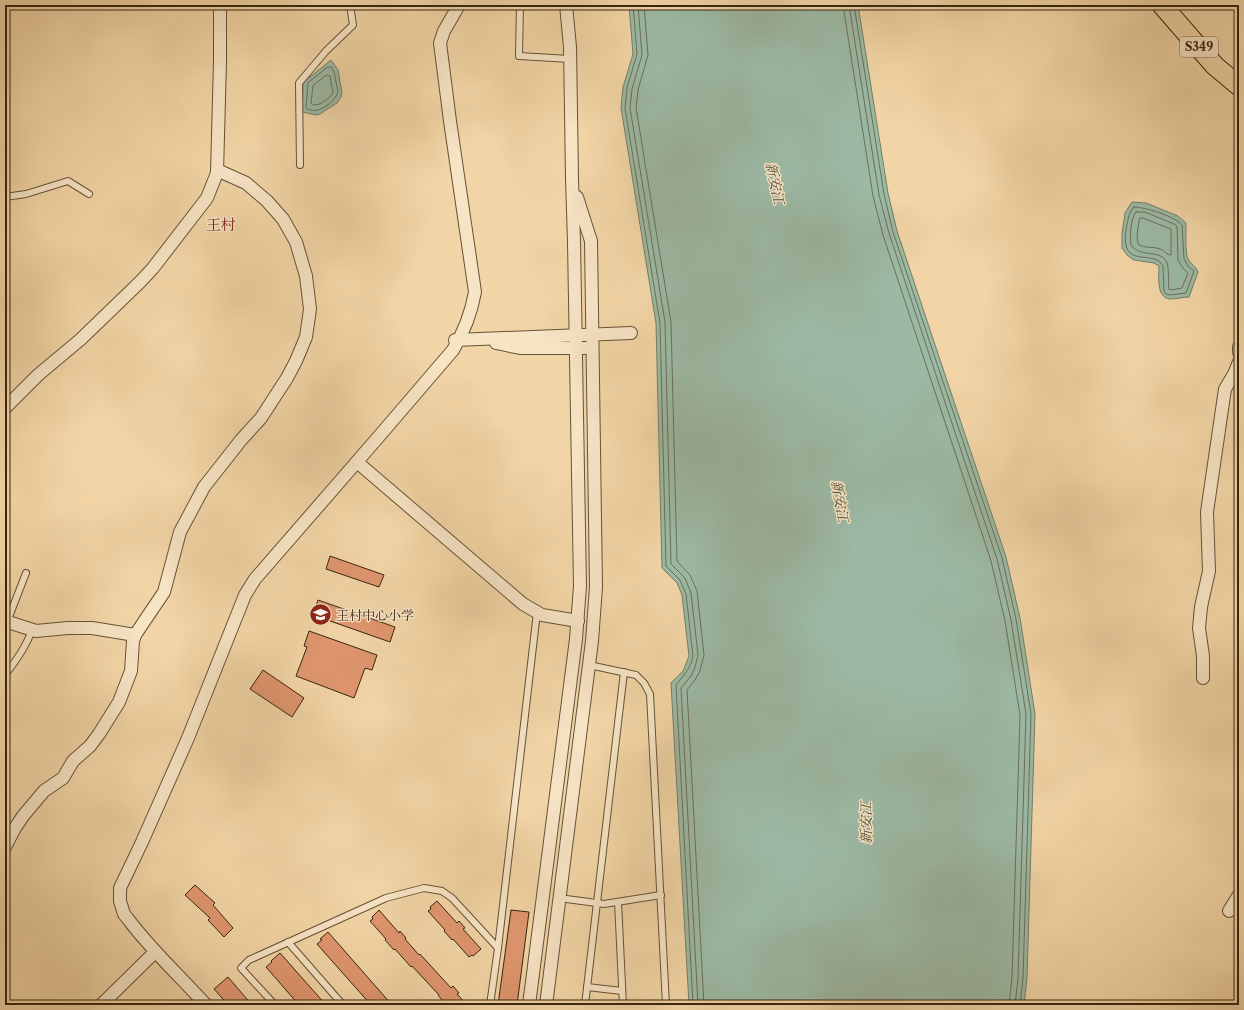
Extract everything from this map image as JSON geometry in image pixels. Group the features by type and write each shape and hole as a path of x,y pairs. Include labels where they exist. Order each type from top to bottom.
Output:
{"main road":[{"name":"S349","path":"1162,5 1215,66 1239,86"}],"street":[{"path":"5,408 38,375 81,339 153,268 204,202 211,190 217,170 220,5"},
{"path":"206,1005 178,974 155,952 124,914 120,901 120,888 188,738 245,595 255,579 453,350 471,313 475,292 440,43 444,31 459,5"},
{"path":"529,1005 578,621 580,564 574,242 570,59 566,5"},
{"path":"5,847 23,816 44,791 64,778 73,761 90,746 119,702 131,671 133,641 135,635 164,592 180,532 204,487 241,440 261,418 287,378 306,337 310,309 306,276 296,242 283,219 267,201 246,184 217,170"},
{"path":"546,1005 595,610 596,564 591,241 572,178"},
{"path":"458,338 631,332"},
{"path":"458,338 520,348 593,348"},
{"path":"1239,346 1239,352"},
{"path":"1202,678 1203,656 1199,628 1201,607 1209,572 1208,512 1224,389 1234,374 1239,362"},
{"path":"357,462 523,604 542,615 578,621"},
{"path":"6,622 32,630 92,628 135,635"},
{"path":"1229,911 1239,895"},
{"path":"101,1005 155,952"}],"lane":[{"path":"300,165 299,83 326,51 353,25 350,5"},
{"path":"520,5 519,56 570,59"},
{"path":"5,197 26,194 68,182 89,194"},
{"path":"6,622 26,573"},
{"path":"490,1005 537,612"},
{"path":"5,675 17,660 32,630"},
{"path":"589,665 636,674 644,683 650,694 666,1005"},
{"path":"585,1005 624,672"},
{"path":"275,1005 242,968 249,960 386,898 424,888 442,891 452,898 498,948"},
{"path":"559,898 604,904 661,895"},
{"path":"618,902 623,1005"},
{"path":"288,942 343,1005"},
{"path":"587,987 622,991"}],"water":[{"name":"新安江","path":"629,5 858,5 888,193 897,231 1006,557 1020,618 1035,714 1027,978 1024,1005 689,1005 671,683 683,671 689,656 682,595 677,583 662,568 656,323 621,108 623,87 633,54"},
{"path":"331,60 338,70 342,93 341,97 337,103 320,114 316,115 302,112 303,85 305,81"},
{"path":"1132,202 1146,203 1178,216 1186,223 1187,256 1198,272 1189,297 1166,298 1160,291 1159,266 1154,263 1134,260 1127,255 1122,248 1125,213"}],"building":[{"path":"330,556 384,575 379,587 326,569"},
{"path":"318,600 395,627 390,642 313,615"},
{"path":"309,631 377,655 372,670 365,668 354,698 296,676 307,647 304,646"},
{"path":"263,670 304,698 292,717 250,689"},
{"path":"195,885 215,903 213,905 233,928 224,937 208,920 210,918 185,895"},
{"path":"437,901 457,923 459,921 465,928 463,929 481,949 473,956 472,955 469,957 453,939 452,940 428,911"},
{"path":"379,910 451,988 453,986 459,993 457,994 467,1005 446,1005 439,995 412,966 411,967 395,949 394,950 370,921"},
{"path":"511,910 529,912 517,1005 498,1005"},
{"path":"328,932 392,1005 371,1005 317,944"},
{"path":"280,953 326,1005 299,1005 266,967"},
{"path":"228,977 252,1005 229,1005 214,989"}],"place":[{"name":"王村中心小学","path":"320,615"}],"district":[{"name":"王村","path":"221,225"}]}
